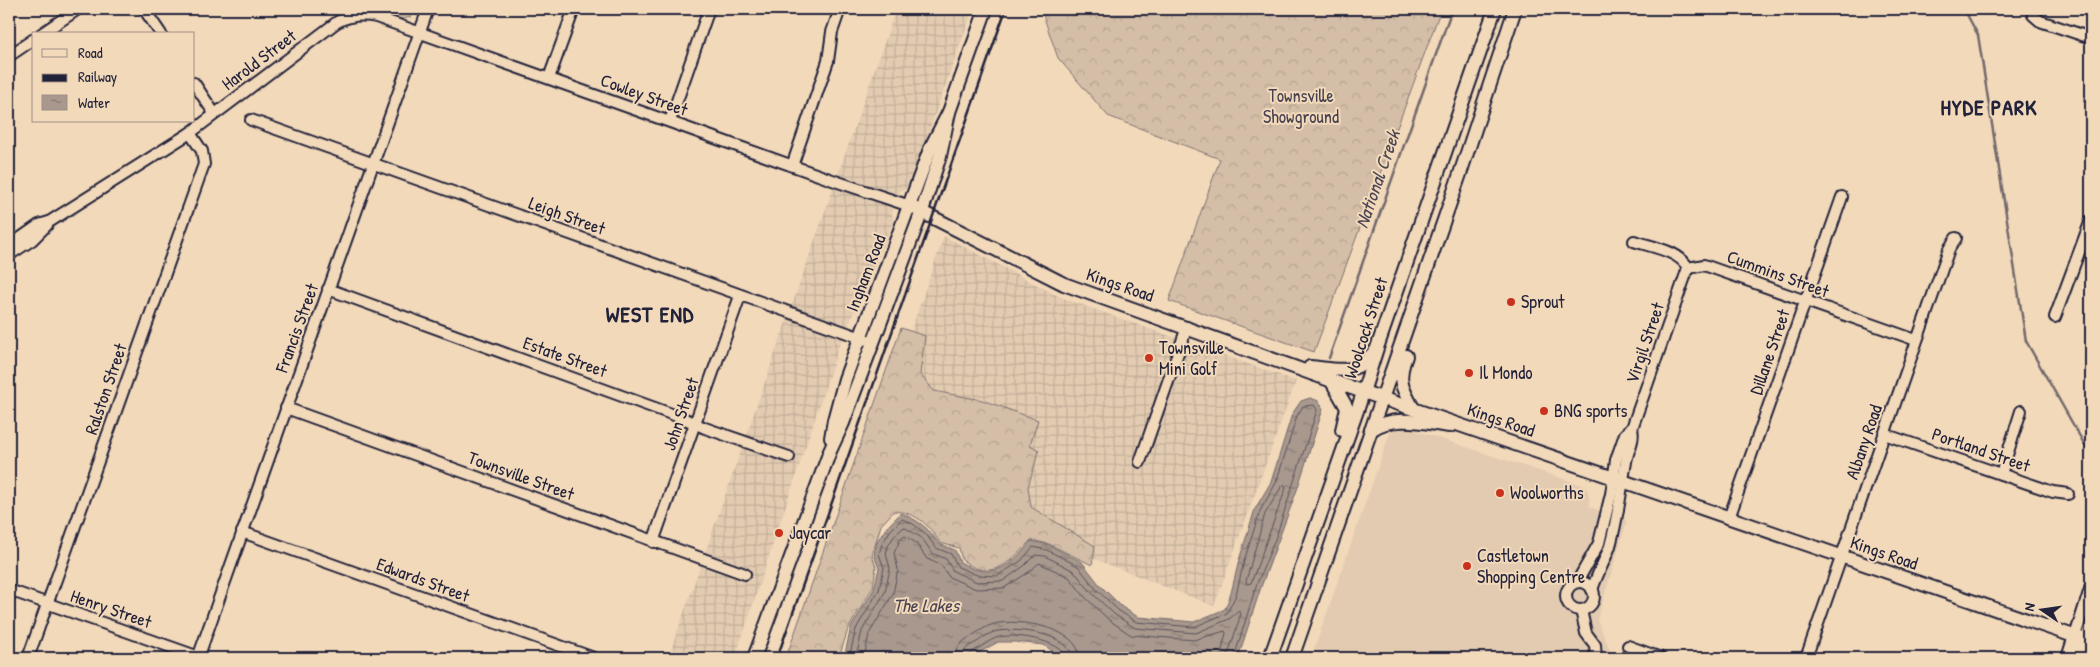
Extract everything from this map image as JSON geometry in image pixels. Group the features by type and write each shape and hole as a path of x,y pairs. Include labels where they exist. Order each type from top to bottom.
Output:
{"main road":[{"name":"Ingham Road","path":"754,658 830,451 840,395 866,340 916,208 940,156 949,112 986,9"},
{"name":"Woolcock Street","path":"1270,658 1495,9"},
{"path":"1292,658 1460,174 1515,9"},
{"path":"1413,408 1402,388 1402,367 1449,230 1460,174"},
{"name":"Kings Road","path":"916,208 1064,284 1383,398 2084,640"},
{"path":"1295,366 1351,370 1364,364 1377,348"},
{"path":"1324,506 1335,453 1347,414 1344,402 1332,380"},
{"path":"1371,430 1385,422 1399,421 1470,428"},
{"path":"2068,658 2084,640"},
{"path":"2080,658 2084,640"}],"street":[{"path":"44,32 78,9"},
{"path":"144,9 160,32"},
{"name":"Francis Street","path":"199,658 428,9"},
{"path":"549,78 574,9"},
{"path":"670,121 709,9"},
{"path":"792,166 828,61 832,32 840,9"},
{"path":"2033,12 2040,21 2091,38"},
{"name":"Cowley Street","path":"367,15 420,32 792,166 916,208"},
{"name":"Harold Street","path":"9,255 32,240 49,222 190,133 337,22 352,16 367,15"},
{"path":"9,56 32,40"},
{"path":"195,84 214,113"},
{"name":"Leigh Street","path":"251,120 373,162 866,340"},
{"name":"Ralston Street","path":"28,658 204,164 202,151 190,133"},
{"name":"Dillane Street","path":"1729,518 1842,197"},
{"path":"2055,317 2091,220"},
{"name":"Harold Street","path":"9,246 39,225 49,222"},
{"name":"Albany Road","path":"1806,658 1916,340 1949,249 1956,238"},
{"path":"1634,241 1678,256 1684,260 1688,268"},
{"name":"Cummins Street","path":"1688,268 1704,264 1916,340"},
{"name":"Virgil Street","path":"1618,479 1616,460 1625,434 1632,428 1688,268"},
{"name":"Estate Street","path":"328,289 790,457"},
{"name":"John Street","path":"653,542 740,296"},
{"path":"1140,462 1187,327"},
{"name":"Townsville Street","path":"286,408 745,574"},
{"path":"2000,474 2022,411"},
{"name":"Portland Street","path":"1884,434 2053,492 2068,494"},
{"path":"1618,479 1622,498 1609,548 1592,590 1592,602 1582,610 1572,608 1566,600 1569,587 1577,582 1599,543 1618,479"},
{"name":"Edwards Street","path":"242,532 594,658"},
{"path":"1577,582 1590,586 1592,590"},
{"path":"2084,640 2091,586"},
{"name":"Henry Street","path":"9,590 199,658"},
{"path":"1582,610 1586,633 1595,645 1596,658"},
{"path":"2084,640 2091,622"},
{"path":"1628,646 1662,658"}],"shaded area":[{"path":"896,9 973,9 909,187 900,191 892,214 894,220 839,346 735,658 668,658"},
{"path":"944,236 1060,297 1296,381 1214,606 863,468"},
{"name":"Castletown Shopping Centre","path":"1402,427 1582,485 1588,491 1590,507 1627,521 1597,620 1612,655 1611,658 1311,658 1391,430"}],"green space":[{"path":"373,9 414,9 411,17 402,19 377,13"},
{"name":"Townsville Showground","path":"1041,9 1441,9 1314,352 1169,301 1220,159 1108,116 1058,58"},
{"name":"The Lakes","path":"901,328 925,336 920,374 934,391 982,400 1038,420 1030,445 1039,450 1028,487 1031,507 1095,546 1092,565 1049,544 1031,540 1014,557 1001,566 987,570 972,567 962,560 959,548 940,543 921,520 902,512 894,511 881,525 872,555 876,567 873,587 848,629 839,658 786,658"}],"water":[{"name":"The Lakes","path":"1310,398 1319,401 1323,409 1297,490 1261,587 1238,658 1062,658 1044,645 998,642 970,658 844,658 851,627 874,589 879,568 874,555 877,541 886,528 901,513 923,525 939,544 955,550 960,562 971,568 986,571 1001,568 1015,559 1031,541 1049,545 1082,562 1099,584 1122,607 1138,617 1194,622 1225,609 1255,509 1271,482 1292,414 1301,401"}],"waterway":[{"name":"National Creek","path":"1329,358 1452,9"},
{"path":"1964,9 1978,35 2026,341 2091,456"}],"railway":[{"path":"777,658 1006,9"}],"place":[{"name":"Sprout","path":"1511,302"},
{"name":"Townsville Mini Golf","path":"1149,358"},
{"name":"Il Mondo","path":"1469,373"},
{"name":"BNG sports","path":"1544,411"},
{"name":"Woolworths","path":"1500,493"},
{"name":"Jaycar","path":"779,533"},
{"name":"Castletown Shopping Centre","path":"1467,566"}],"district":[{"name":"HYDE PARK","path":"1989,107"},
{"name":"WEST END","path":"650,314"}]}
